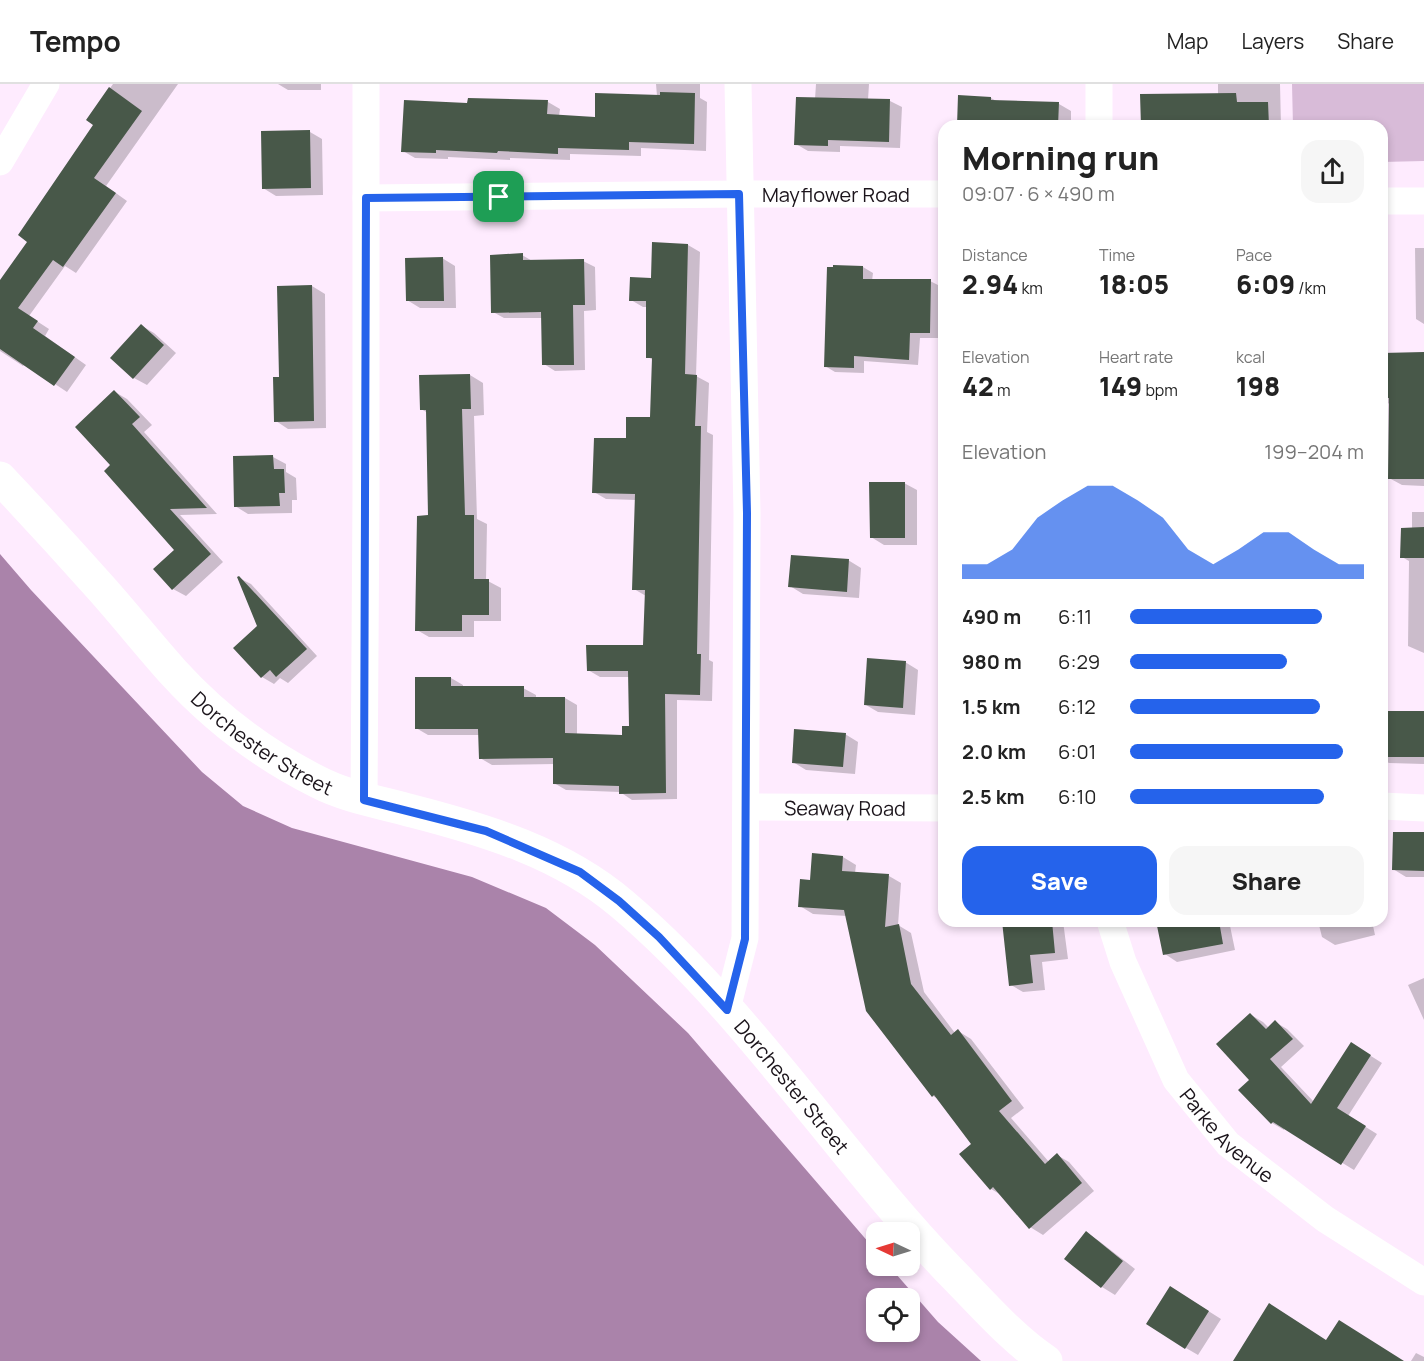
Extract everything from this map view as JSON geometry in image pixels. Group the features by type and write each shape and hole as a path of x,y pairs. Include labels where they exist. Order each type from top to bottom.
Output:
{"street":[{"path":"0,162 46,84"},
{"path":"364,800 366,84"},
{"path":"727,1010 745,939 747,513 738,84"},
{"path":"1099,84 1099,120"},
{"name":"Mayflower Road","path":"366,198 938,194"},
{"path":"1388,201 1424,201"},
{"name":"Dorchester Street","path":"0,478 101,588 175,674 216,714 273,758 321,784 364,800 486,831 580,872 619,901 659,937 727,1010 916,1235 992,1314 1046,1361"},
{"path":"1388,806 1424,808"},
{"name":"Seaway Road","path":"746,807 938,808"},
{"name":"Parke Avenue","path":"1112,927 1124,962 1176,1080 1228,1144 1325,1219 1424,1282"}],"shaded area":[{"path":"1292,84 1424,84 1424,161 1388,162 1388,120 1293,120"},
{"path":"0,554 202,772 243,806 292,828 472,877 546,908 595,945 688,1033 866,1239 866,1276 898,1276 908,1288 866,1288 866,1342 920,1342 920,1301 938,1322 981,1361 0,1361"}],"building":[{"path":"109,87 142,111 94,178 116,193 63,267 53,260 18,308 38,321 33,328 75,357 54,386 0,349 0,280 27,242 18,235 93,125 86,120"},
{"path":"660,92 695,93 694,144 629,142 629,150 558,148 558,154 436,150 436,153 401,152 404,100 467,103 468,98 548,100 547,114 595,117 595,93 660,95"},
{"path":"1236,93 1237,102 1268,102 1269,120 1141,120 1140,94"},
{"path":"958,95 991,97 991,100 1059,102 1058,120 957,120"},
{"path":"796,97 890,99 889,142 828,140 828,146 794,145"},
{"path":"310,130 311,188 262,189 261,131"},
{"path":"652,242 688,244 685,374 697,375 695,426 701,426 697,654 701,654 700,695 665,694 666,793 619,794 619,786 553,784 553,758 479,759 478,729 415,729 415,677 451,677 451,686 524,686 524,697 565,697 565,733 622,735 622,726 629,726 628,671 587,671 586,645 643,645 645,590 632,590 635,494 592,493 594,438 626,438 626,417 650,417 652,358 646,358 646,301 629,301 630,277 651,278"},
{"path":"523,253 523,260 584,259 585,305 573,305 574,365 542,365 541,312 491,313 490,255"},
{"path":"443,257 444,301 406,301 405,258"},
{"path":"833,265 863,266 863,279 931,279 930,333 910,333 909,360 854,356 854,368 824,367 827,267 833,267"},
{"path":"312,285 314,421 274,422 273,377 279,377 277,286"},
{"path":"141,324 164,345 133,379 110,358"},
{"path":"1424,352 1424,479 1388,479 1388,353"},
{"path":"470,374 471,409 462,409 465,515 474,515 474,579 489,579 489,615 462,615 462,631 415,631 417,516 428,515 426,410 420,410 419,375"},
{"path":"114,390 140,417 132,424 207,508 170,509 211,554 172,590 153,569 174,550 104,471 110,465 75,427"},
{"path":"273,455 274,469 284,469 285,493 279,493 280,506 234,507 233,456"},
{"path":"869,482 905,482 905,538 870,538"},
{"path":"1424,527 1424,558 1400,558 1401,528"},
{"path":"791,555 849,559 847,592 788,587"},
{"path":"239,576 307,649 276,677 270,670 261,678 233,648 257,626 237,577"},
{"path":"867,658 906,661 903,708 864,705"},
{"path":"1388,711 1424,711 1424,757 1388,757"},
{"path":"794,729 846,733 843,767 792,763"},
{"path":"1393,832 1424,832 1424,871 1392,870"},
{"path":"812,853 843,856 842,871 889,874 885,927 899,924 911,984 951,1035 958,1029 1012,1101 999,1111 1045,1164 1057,1153 1082,1183 1029,1229 993,1187 990,1190 959,1154 971,1144 866,1011 844,910 798,907 800,879 810,880"},
{"path":"1003,927 1053,927 1055,953 1030,955 1033,983 1009,986"},
{"path":"1157,927 1220,927 1223,944 1163,955"},
{"path":"1250,1013 1266,1029 1275,1020 1293,1039 1270,1059 1311,1104 1351,1042 1371,1055 1337,1108 1366,1126 1341,1165 1273,1122 1271,1124 1238,1090 1249,1080 1216,1044"},
{"path":"1086,1231 1123,1261 1101,1288 1064,1259"},
{"path":"1170,1286 1209,1311 1185,1349 1146,1324"},
{"path":"1269,1303 1326,1340 1339,1320 1404,1361 1233,1361"}],"route":[{"path":"739,194 747,513 745,939 727,1010 659,937 619,901 580,872 486,831 364,800 366,198 499,197 739,194"}]}
